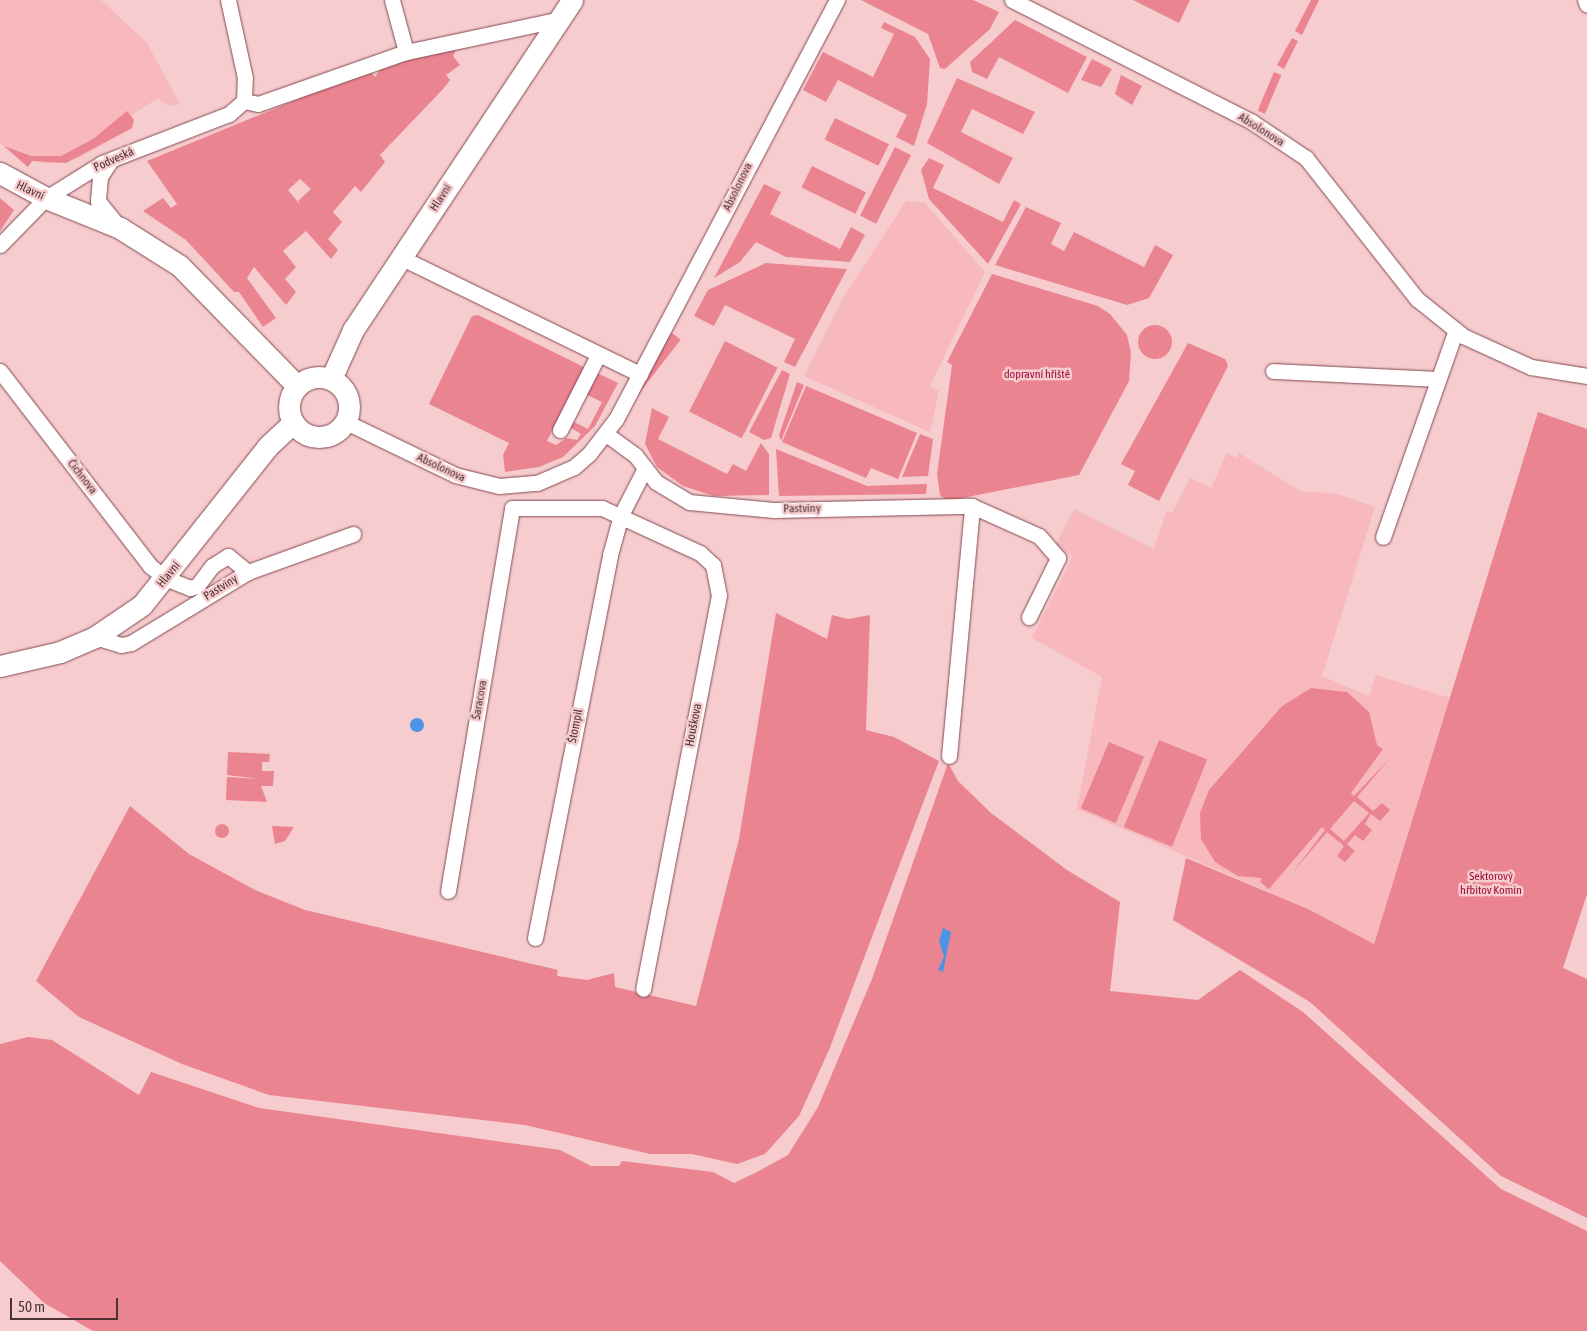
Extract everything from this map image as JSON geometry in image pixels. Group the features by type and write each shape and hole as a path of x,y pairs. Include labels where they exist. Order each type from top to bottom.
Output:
{"street":[{"path":"228,0 245,78 244,101 258,104 406,52 488,37 558,20"},
{"path":"392,0 406,52"},
{"name":"Hlavní","path":"331,379 353,330 572,0"},
{"name":"Absolonova","path":"346,422 455,475 499,486 537,484 574,467 606,434 640,374 837,0"},
{"name":"Absolonova","path":"1012,0 1252,122 1306,158 1417,299 1456,330 1531,367 1587,376"},
{"path":"1585,0 1587,5"},
{"name":"Podveská","path":"0,245 46,198 111,160 229,114 244,101"},
{"path":"111,160 100,177 98,201 120,228"},
{"name":"Hlavní","path":"0,173 46,198 120,228 191,274 297,386"},
{"path":"402,258 640,374"},
{"path":"1383,537 1436,379 1456,330"},
{"path":"560,430 598,355"},
{"name":"Čichnova","path":"0,371 150,566 167,579 190,588 198,586 212,566 228,556 248,572"},
{"path":"1273,371 1436,379"},
{"path":"314,377 331,379 348,400 346,422 333,434 316,438 293,424 289,403 297,386 314,377"},
{"name":"Hlavní","path":"0,666 60,652 95,637 142,606 167,579 268,446 293,424"},
{"name":"Pastviny","path":"606,434 630,450 645,468 671,493 710,506 774,510 972,506 1039,536 1058,558 1029,617"},
{"path":"621,515 645,468"},
{"path":"949,756 972,506"},
{"name":"Šaracova","path":"448,892 512,508 590,507 621,515"},
{"name":"Štompil","path":"534,938 621,515"},
{"name":"Houškova","path":"621,515 700,553 713,565 719,594 643,989"},
{"name":"Pastviny","path":"95,637 121,645 134,642 248,572 354,534"}],"shaded area":[{"path":"0,0 101,0 147,43 180,104 168,106 158,98 132,115 132,128 79,158 50,164 32,161 28,167 0,143"},
{"path":"906,201 925,203 985,272 930,386 939,391 930,432 804,376 843,298"},
{"path":"1227,453 1238,458 1239,453 1300,491 1338,494 1375,507 1322,676 1369,696 1376,675 1450,698 1374,944 1308,909 1077,809 1102,677 1032,638 1073,556 1055,546 1074,509 1154,549 1167,510 1172,513 1190,478 1211,488"}],"green space":[{"path":"861,0 973,0 999,12 990,29 945,69 940,68 928,34"},
{"path":"1133,0 1190,0 1179,23"},
{"path":"1311,0 1319,0 1302,35 1295,31"},
{"path":"1015,20 1087,57 1068,93 999,57 987,79 972,72 970,62"},
{"path":"884,22 915,37 930,59 927,104 914,146 896,137 907,115 838,80 826,102 803,90 823,52 873,77 894,34 881,28"},
{"path":"1292,38 1298,41 1284,69 1277,65"},
{"path":"456,50 453,56 460,65 446,75 450,80 444,88 380,155 385,162 361,192 355,186 333,212 342,222 328,239 338,250 331,259 306,231 283,251 296,267 285,279 296,292 286,305 254,267 247,278 276,318 263,327 239,292 234,292 186,240 143,211 163,198 171,208 177,204 147,161 313,93 371,72 375,77 381,69 411,57","holes":["300,179 311,189 298,201 301,206 288,190"]},
{"path":"1092,59 1112,69 1101,87 1081,80"},
{"path":"1274,72 1281,75 1265,114 1258,111"},
{"path":"1121,75 1142,86 1132,105 1115,94"},
{"path":"957,78 1035,112 1023,134 972,109 961,132 1013,158 999,184 927,143"},
{"path":"127,111 134,120 132,128 66,163 32,161 28,167 4,146 31,156 61,156 93,139"},
{"path":"835,118 889,144 878,166 824,140"},
{"path":"895,147 911,155 876,224 860,216"},
{"path":"929,158 944,165 933,188 1003,222 1014,200 1021,204 988,264 929,199 921,170"},
{"path":"812,166 866,192 855,214 801,188"},
{"path":"764,184 781,192 770,214 840,249 851,227 865,235 850,262 786,257 756,242 740,262 714,278"},
{"path":"0,198 14,210 0,231"},
{"path":"1026,207 1061,223 1051,244 1064,251 1074,232 1144,267 1155,245 1173,255 1149,298 1127,305 995,265"},
{"path":"766,263 847,269 795,367 784,362 795,339 725,305 714,326 694,316 708,290"},
{"name":"dopravní hřiště","path":"992,274 1098,306 1110,314 1127,335 1131,353 1129,381 1079,475 947,501 940,495 937,474 952,365 947,362"},
{"path":"478,315 584,367 547,441 556,445 566,438 577,440 581,434 571,428 570,420 588,429 602,402 583,393 593,371 618,383 595,426 563,457 539,467 505,472 503,455 509,443 429,404 472,316"},
{"path":"1155,325 1162,326 1167,330 1171,335 1171,349 1167,354 1162,358 1155,359 1148,358 1143,354 1139,349 1138,342 1139,335 1143,330 1148,326"},
{"path":"672,333 681,340 638,394 630,387"},
{"path":"725,341 778,368 742,438 689,411"},
{"path":"1188,343 1225,359 1228,366 1159,501 1128,485 1135,471 1121,464"},
{"path":"782,370 790,374 771,438 764,440 749,432"},
{"path":"797,382 804,385 781,441 779,435"},
{"path":"806,386 917,433 898,479 871,468 866,478 782,442"},
{"path":"652,408 669,417 658,439 727,474 733,464 746,471 761,443 769,454 769,495 714,496 683,486 657,467 645,444"},
{"name":"Sektorový hřbitov Komín","path":"1538,412 1587,429 1587,894 1563,968 1587,979 1587,1218 1501,1176 1310,1002 1173,920 1186,858 1308,909 1374,944"},
{"path":"920,434 933,439 928,476 902,477"},
{"path":"776,449 867,486 927,484 926,494 779,496"},
{"path":"776,613 827,639 832,615 848,619 870,615 866,730 894,737 939,761 829,1050 799,1116 765,1154 737,1164 692,1154 650,1154 525,1125 269,1095 182,1064 79,1017 36,981 130,806 189,854 255,890 305,910 558,970 557,976 587,980 614,973 615,987 696,1006 739,839"},
{"path":"1311,688 1347,692 1369,712 1377,745 1383,749 1351,793 1354,796 1391,757 1357,797 1373,811 1382,803 1390,810 1380,821 1371,814 1365,824 1372,830 1363,841 1355,835 1347,844 1355,851 1345,862 1337,856 1344,846 1327,832 1293,872 1325,830 1322,827 1269,889 1260,882 1262,878 1238,876 1215,862 1201,839 1200,813 1209,790 1282,706","holes":["1354,801 1369,813 1344,841 1330,829"]},
{"path":"1159,740 1207,759 1172,847 1124,827"},
{"path":"1109,742 1144,757 1116,823 1081,808"},
{"path":"228,752 270,754 269,762 262,762 262,771 274,771 273,786 261,786 267,802 226,800 227,777 261,779 227,775"},
{"path":"948,763 958,781 991,813 1067,870 1120,902 1110,991 1198,1000 1240,970 1303,1012 1501,1189 1587,1231 1587,1331 93,1331 44,1303 0,1261 0,1044 28,1037 52,1040 139,1095 151,1072 259,1108 560,1150 591,1166 619,1166 622,1161 713,1172 734,1183 757,1172 788,1155 818,1107 872,979"},
{"path":"219,824 225,824 229,831 225,838 219,838 215,834 215,828"},
{"path":"272,826 294,827 285,841 275,844"}],"water":[{"path":"414,718 420,718 424,725 420,732 414,732 410,728 410,722"},
{"path":"943,928 951,932 943,972 938,970 944,957 939,941"}]}
